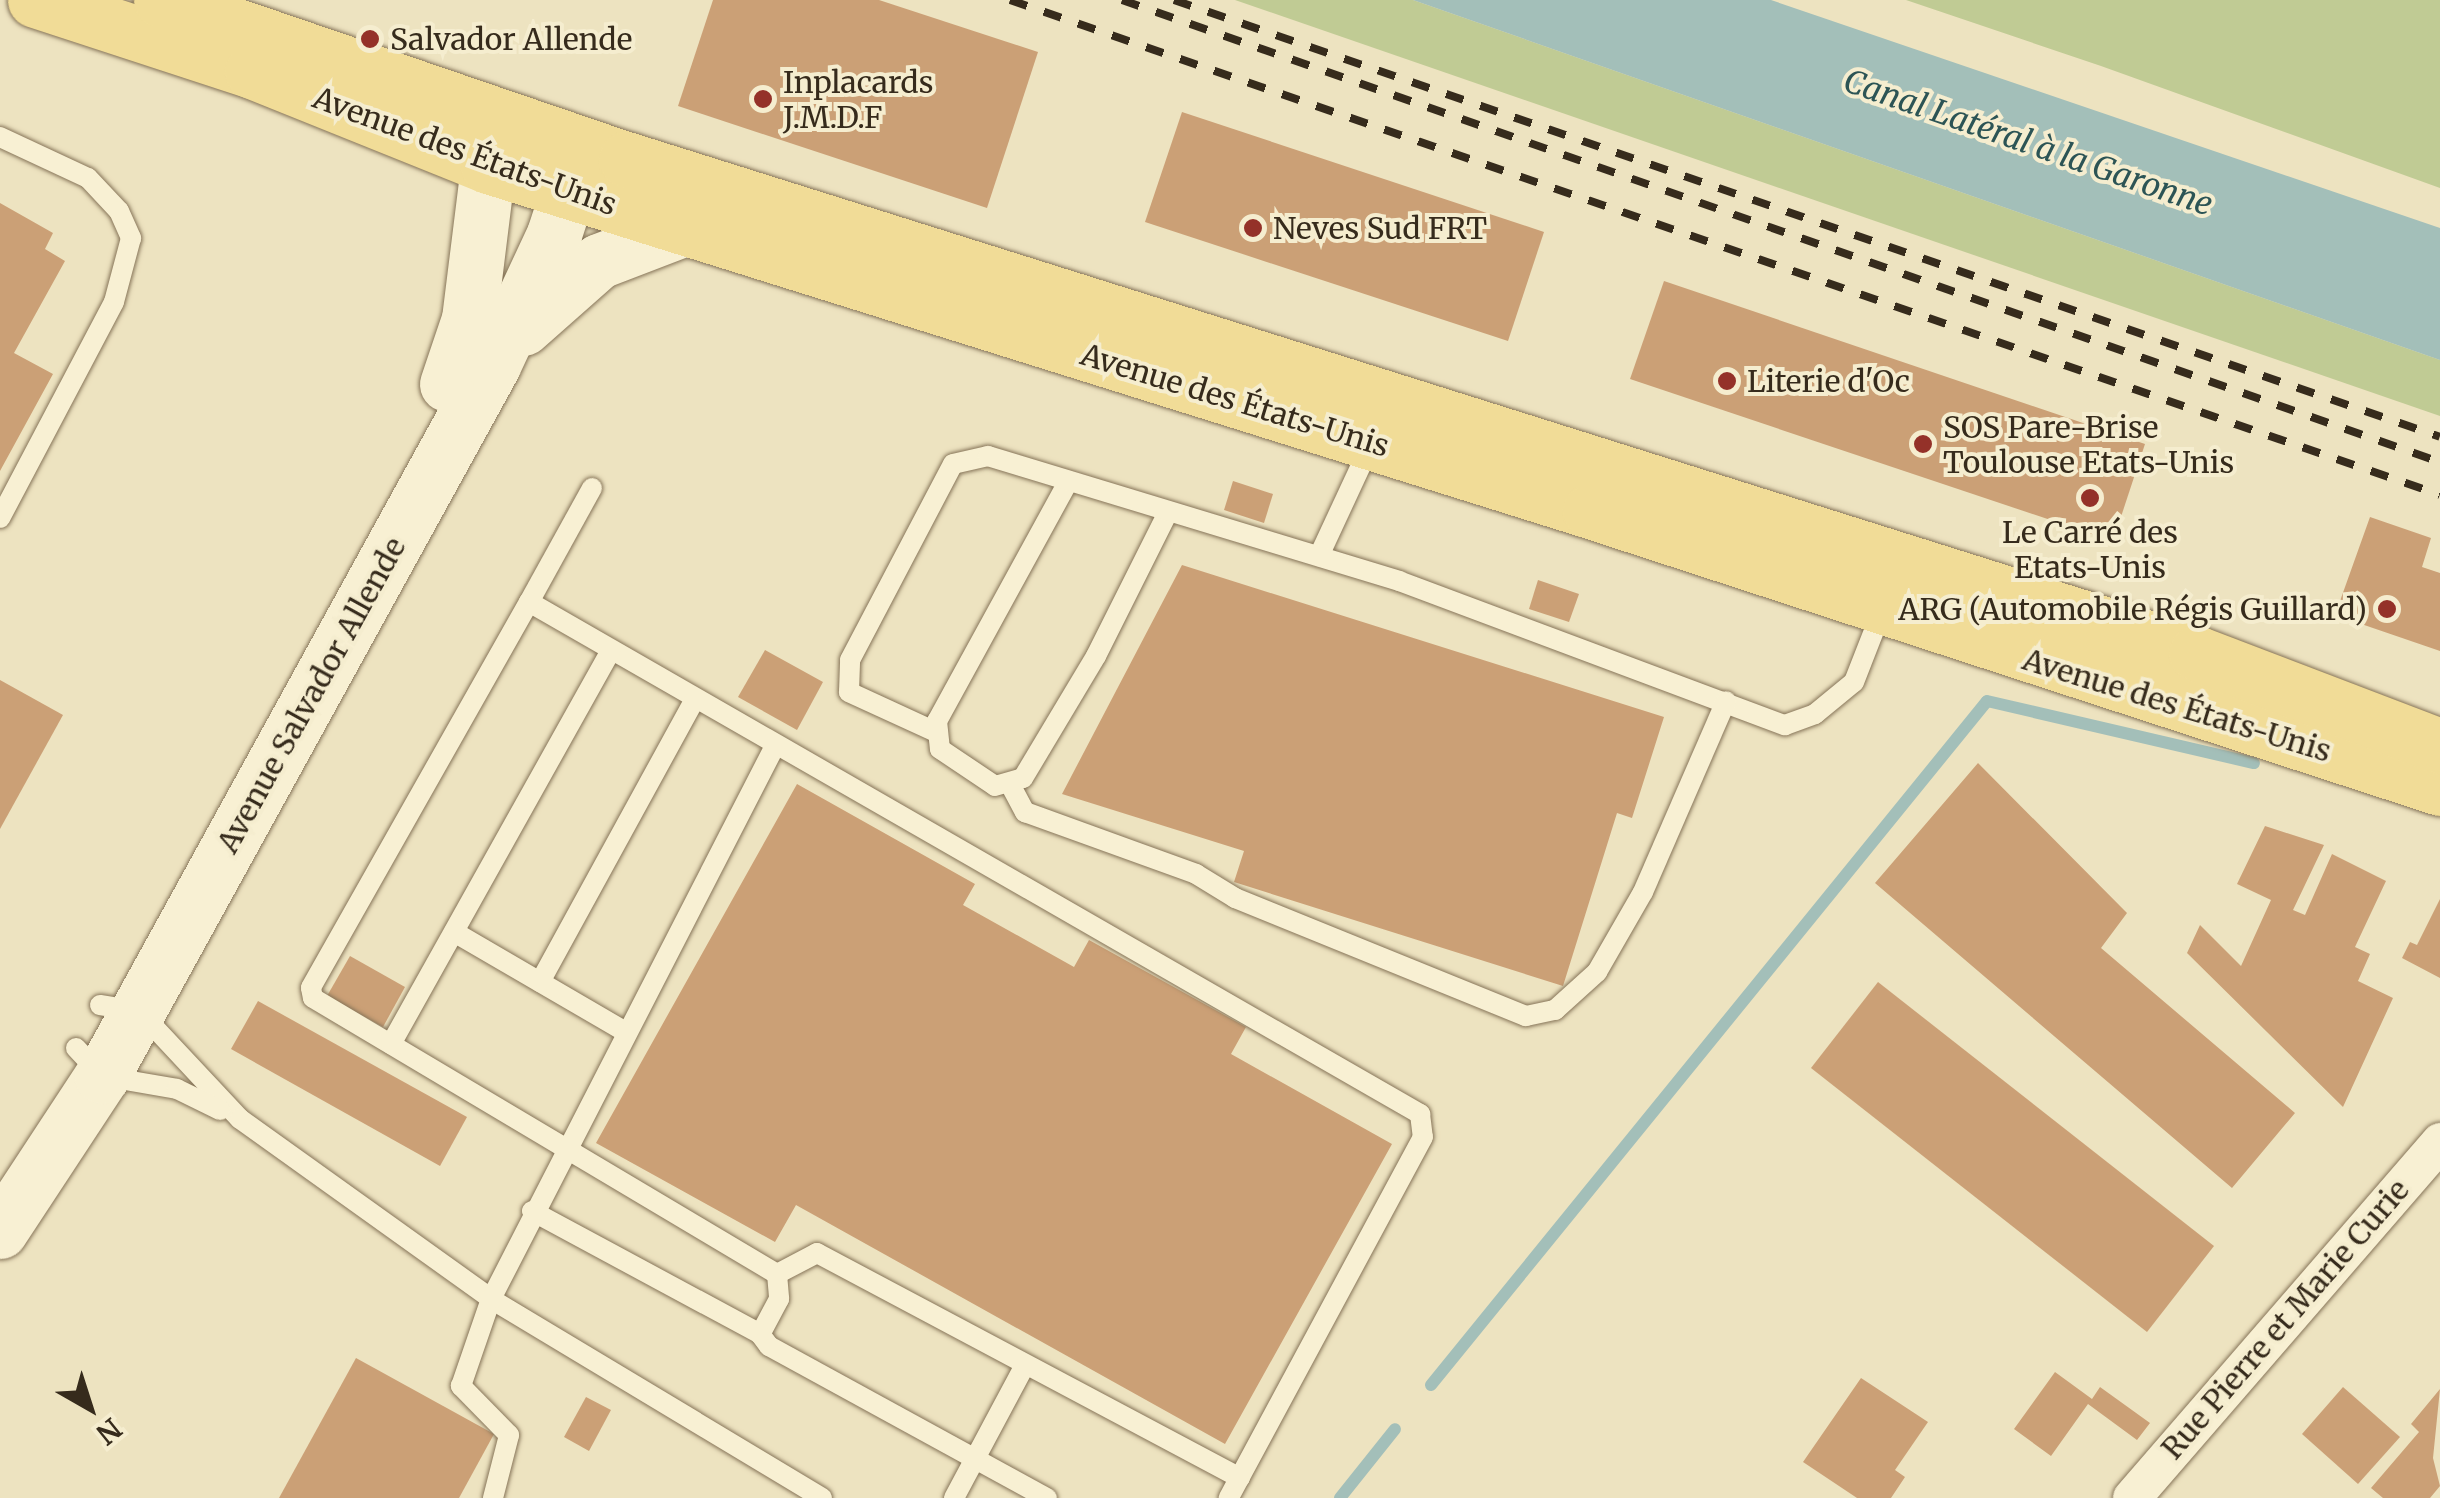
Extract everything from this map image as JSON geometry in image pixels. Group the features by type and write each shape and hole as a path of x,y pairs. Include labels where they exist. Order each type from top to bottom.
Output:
{"main road":[{"name":"Avenue des États-Unis","path":"34,0 252,71 488,166 1372,442 2440,788"},
{"name":"Avenue des États-Unis","path":"161,0 543,130 2102,622 2440,746"}],"street":[{"name":"Avenue Salvador Allende","path":"0,1180 104,1035 493,365 568,192 543,130 488,166 469,319 454,370 104,1035 0,1232"},
{"path":"493,365 565,284 598,261 683,229"},
{"name":"Rue Pierre et Marie Curie","path":"2132,1498 2440,1142"}],"lane":[{"path":"0,138 88,178 119,210 131,238 114,302 0,518"},
{"path":"1319,556 1372,442"},
{"path":"938,734 849,692 858,644 953,464 988,456 1166,516 1319,556 1784,724 1815,714 1854,682 1882,609"},
{"path":"1010,786 995,786 940,749 937,721 1068,482"},
{"path":"592,488 311,988 313,998 554,1137 560,1152 778,1274"},
{"path":"1010,786 1096,656 1166,516"},
{"path":"529,602 1420,1114 1423,1138 1229,1498"},
{"path":"392,1044 611,650"},
{"path":"540,982 694,699"},
{"path":"1010,786 1025,812 1196,874 1235,898 1526,1016 1555,1010 1598,972 1643,892 1726,701"},
{"path":"493,1498 508,1435 461,1386 491,1298 560,1152 774,746"},
{"path":"454,932 626,1032"},
{"path":"104,1035 177,1089 240,1119"},
{"path":"104,1035 240,1119 491,1298 822,1498"},
{"path":"532,1210 760,1334 1047,1498"},
{"path":"778,1274 817,1254 1240,1478"},
{"path":"760,1334 779,1299 778,1274"},
{"path":"954,1498 1025,1364"}],"green space":[{"path":"1235,0 1413,0 2440,360 2440,416"},
{"path":"1906,0 2440,0 2440,188 2101,66"}],"water":[{"name":"Canal Latéral à la Garonne","path":"1413,0 1771,0 2440,228 2440,360"}],"building":[{"path":"713,0 879,0 1038,52 987,208 678,106"},
{"path":"1182,112 1544,232 1508,341 1145,222"},
{"path":"0,203 53,233 45,249 65,261 14,353 53,374 0,471"},
{"path":"1664,281 2145,444 2113,541 1630,379"},
{"path":"1233,481 1273,494 1264,523 1224,510"},
{"path":"2370,517 2431,538 2422,567 2440,573 2440,651 2335,615"},
{"path":"1182,565 1664,717 1632,818 1617,813 1563,986 1234,882 1244,851 1062,794"},
{"path":"1538,580 1579,594 1569,622 1529,609"},
{"path":"765,650 823,682 797,730 738,697"},
{"path":"0,680 63,715 0,829"},
{"path":"1978,763 2127,913 2101,948 2295,1113 2232,1188 1875,883"},
{"path":"797,784 975,884 963,905 1074,967 1089,940 1246,1027 1231,1054 1392,1144 1225,1444 796,1205 775,1242 596,1143"},
{"path":"2265,826 2324,845 2293,910 2305,915 2332,854 2386,881 2355,947 2370,954 2358,981 2393,998 2343,1107 2187,953 2200,925 2241,966 2271,900 2237,884"},
{"path":"2440,899 2440,978 2402,958 2410,942 2417,945"},
{"path":"350,956 405,987 383,1027 327,996"},
{"path":"1878,982 2214,1246 2147,1332 1811,1068"},
{"path":"258,1001 467,1117 440,1166 231,1049"},
{"path":"356,1358 494,1434 459,1498 279,1498"},
{"path":"2055,1372 2092,1399 2100,1387 2150,1423 2137,1440 2088,1404 2051,1456 2014,1429"},
{"path":"1861,1378 1928,1422 1895,1470 1905,1477 1891,1498 1857,1498 1803,1462"},
{"path":"2343,1387 2400,1437 2358,1484 2302,1434"},
{"path":"2440,1389 2433,1458 2440,1486 2430,1498 2383,1498 2371,1488 2419,1432 2411,1424"},
{"path":"586,1397 611,1410 589,1451 564,1437"}],"waterway":[{"path":"1431,1385 1987,701 2254,763"},
{"path":"1340,1498 1395,1429"}],"railway":[{"path":"1010,0 2440,495"},
{"path":"1122,0 2440,462"},
{"path":"1174,0 2440,437"}],"place":[{"name":"Salvador Allende","path":"370,39"},
{"name":"Inplacards J.M.D.F","path":"763,99"},
{"name":"Neves Sud FRT","path":"1253,228"},
{"name":"Literie d'Oc","path":"1727,381"},
{"name":"SOS Pare-Brise Toulouse Etats-Unis","path":"1923,444"},
{"name":"Le Carré des Etats-Unis","path":"2090,498"},
{"name":"ARG (Automobile Régis Guillard)","path":"2387,609"}]}
